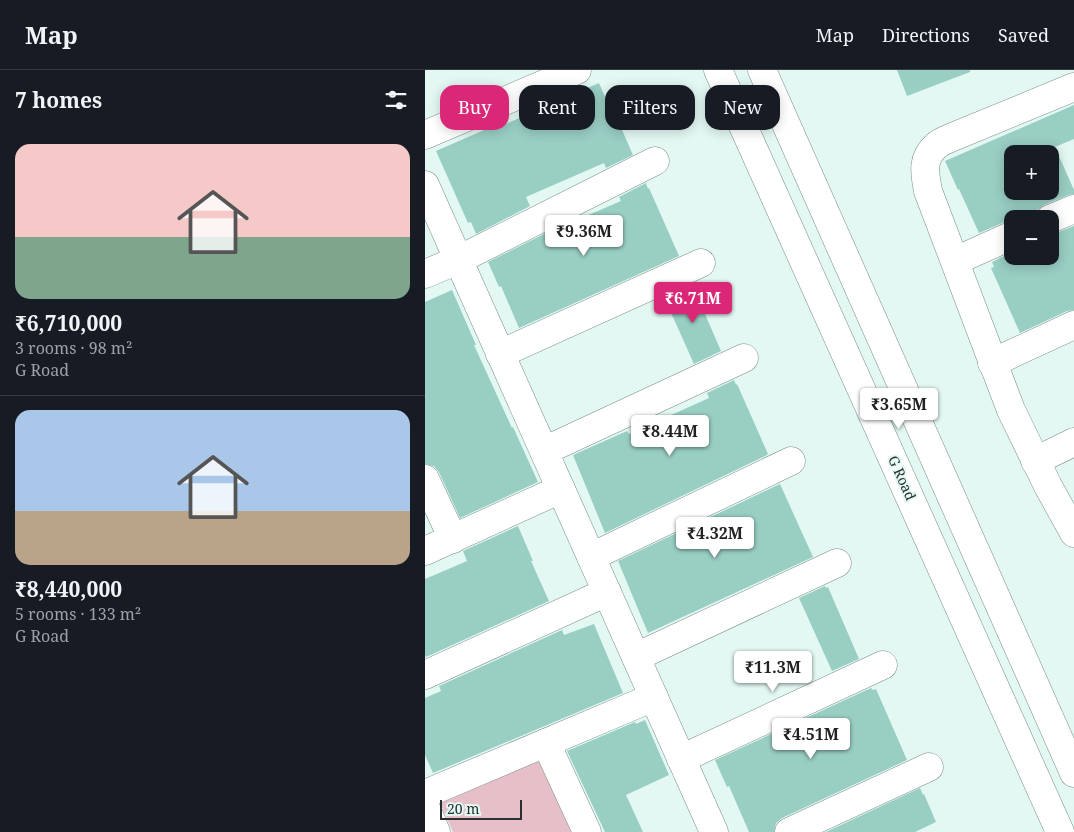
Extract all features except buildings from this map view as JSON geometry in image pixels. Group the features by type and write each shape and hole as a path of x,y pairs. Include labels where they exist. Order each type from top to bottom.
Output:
{"street":[{"path":"425,135 577,70"},
{"name":"G Road","path":"718,70 1060,832"},
{"path":"762,70 1074,773"},
{"path":"1074,87 937,145 927,157 925,171 928,192 1011,410 1047,486 1074,533"},
{"path":"425,274 458,260 655,161"},
{"path":"425,185 714,832"},
{"path":"1059,215 1074,209"},
{"path":"955,261 1004,240"},
{"path":"500,354 701,262"},
{"path":"992,363 1074,325"},
{"path":"544,451 744,358"},
{"path":"1035,461 1074,442"},
{"path":"591,557 791,461"},
{"path":"425,479 453,539"},
{"path":"425,551 561,489"},
{"path":"636,658 837,563"},
{"path":"425,675 607,592"},
{"path":"681,759 883,665"},
{"path":"425,794 654,697"},
{"path":"546,743 587,832"},
{"path":"789,832 929,766"},
{"path":"425,806 436,832"}],"shaded area":[{"path":"539,757 573,832 453,832 440,803"}]}
